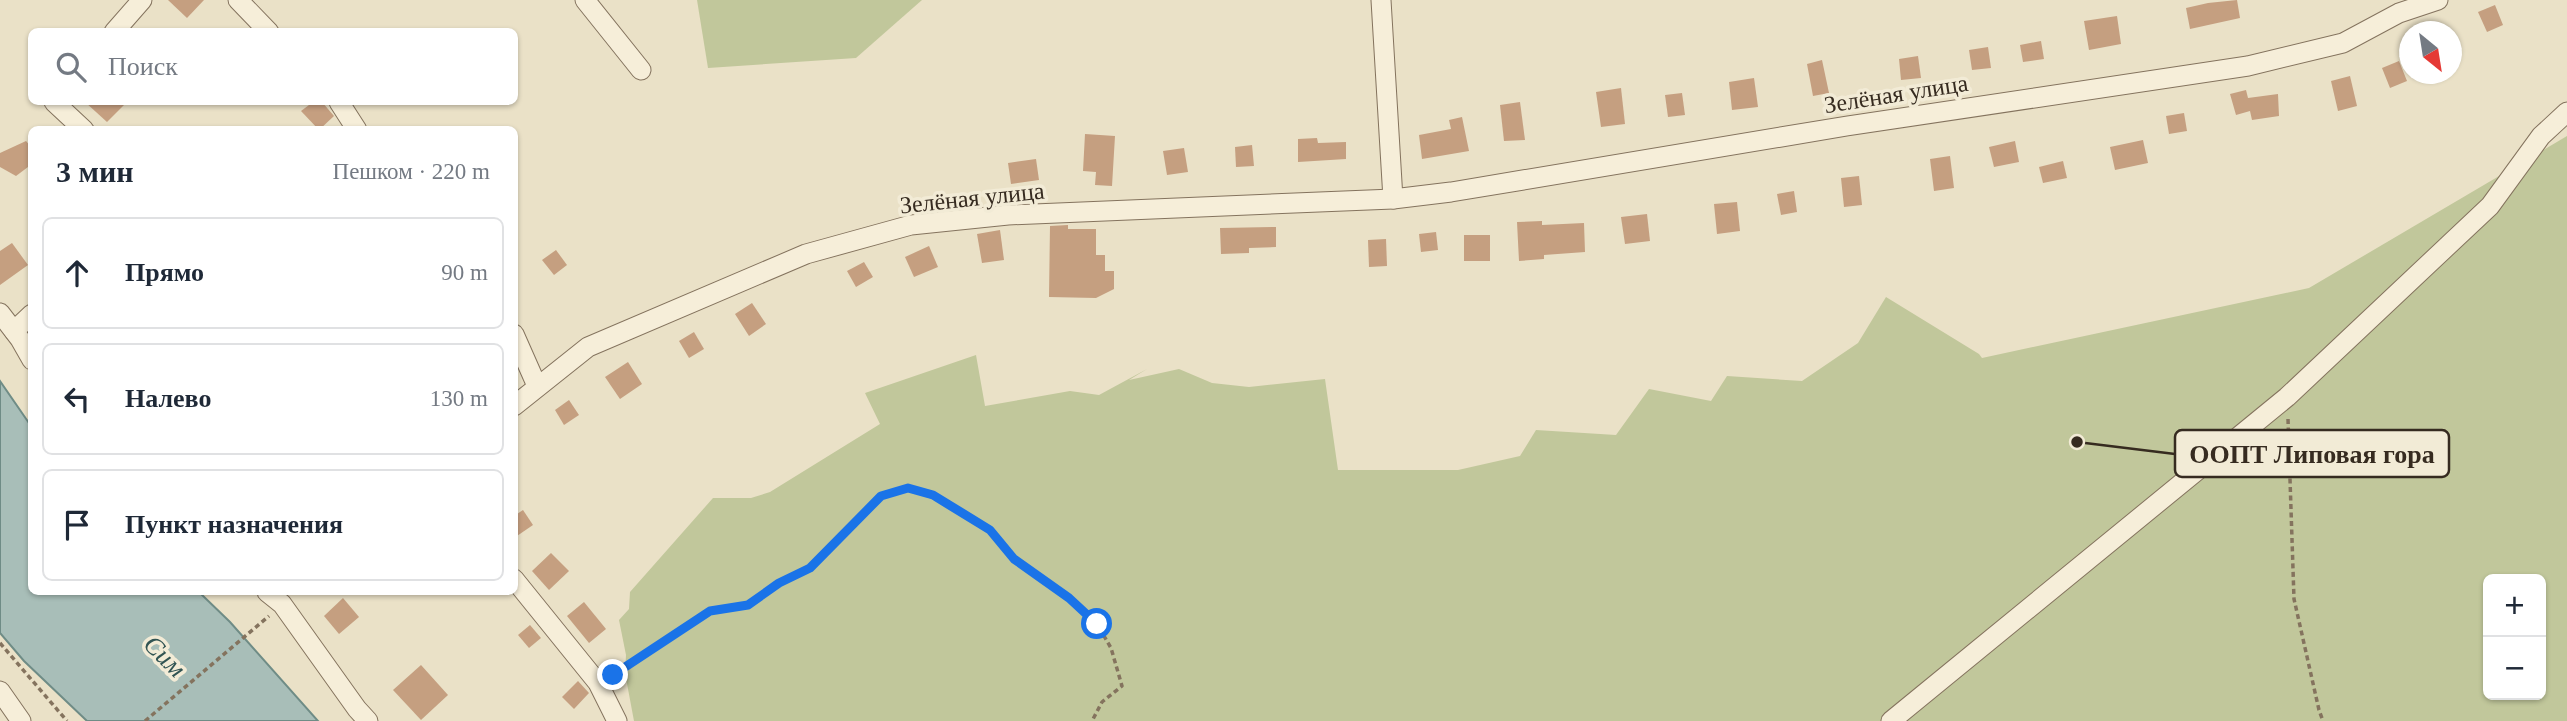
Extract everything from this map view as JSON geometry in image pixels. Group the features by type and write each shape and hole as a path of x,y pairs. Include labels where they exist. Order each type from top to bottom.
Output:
{"street":[{"path":"118,28 142,0"},
{"path":"238,0 265,28"},
{"path":"584,0 641,70"},
{"path":"1381,0 1393,199"},
{"name":"Зелёная улица","path":"518,403 588,347 806,254 911,225 1008,215 1393,199 1451,192 1913,116 2248,66 2343,43 2398,7 2438,0"},
{"path":"57,105 80,126"},
{"path":"340,105 354,126"},
{"path":"1891,721 2287,397 2490,206 2541,136 2567,112"},
{"path":"0,313 28,354"},
{"path":"14,331 28,318"},
{"path":"518,343 537,386"},
{"path":"518,584 598,683 617,721"},
{"path":"290,598 357,709 368,721"},
{"path":"0,691 21,721"}],"path":[{"path":"2287,397 2294,599 2323,721"},
{"path":"598,683 710,611 748,605 779,583 810,568 881,496 908,488 933,495 990,530 1014,559 1069,598 1097,624 1111,648 1122,686 1102,702 1092,721"},
{"path":"145,721 252,631"},
{"path":"0,643 67,721"}],"green space":[{"path":"697,0 922,0 856,58 708,68"},
{"path":"2567,136 2567,721 634,721 619,620 629,609 630,592 713,498 751,498 770,492 880,424 865,393 976,355 985,406 1070,391 1099,395 1147,369 1129,380 1179,369 1212,383 1249,387 1325,379 1338,470 1458,470 1520,456 1536,430 1616,435 1649,389 1711,401 1727,376 1802,381 1858,343 1886,297 1982,358 2309,288"}],"water":[{"name":"Сим","path":"0,381 28,422 28,595 202,595 230,622 318,721 87,721 24,661 0,633"}],"building":[{"path":"168,0 204,0 187,18"},
{"path":"2237,0 2240,18 2190,29 2186,8"},
{"path":"2495,5 2503,25 2487,32 2478,12"},
{"path":"2117,16 2121,44 2089,50 2084,21"},
{"path":"2041,41 2044,59 2023,62 2020,45"},
{"path":"1988,47 1991,68 1972,70 1969,50"},
{"path":"1918,56 1921,78 1901,80 1899,59"},
{"path":"1822,60 1829,93 1813,96 1807,64"},
{"path":"2399,61 2400,84 2390,88 2382,68"},
{"path":"2350,76 2357,106 2338,111 2331,81"},
{"path":"1754,78 1758,107 1732,110 1729,82"},
{"path":"1621,88 1625,124 1601,127 1596,92"},
{"path":"2246,90 2248,98 2278,94 2279,116 2252,120 2250,111 2236,115 2230,94"},
{"path":"1682,93 1685,115 1668,117 1665,95"},
{"path":"1520,102 1525,140 1504,141 1500,105"},
{"path":"88,105 124,105 107,122"},
{"path":"309,105 325,105 334,116 323,126 315,126 301,111"},
{"path":"2184,113 2187,131 2169,134 2166,116"},
{"path":"1462,117 1469,151 1422,159 1419,135 1451,129 1449,120"},
{"path":"1085,134 1115,136 1112,186 1095,185 1096,172 1083,171"},
{"path":"1317,138 1318,143 1346,142 1346,159 1298,162 1298,139"},
{"path":"2143,140 2148,163 2115,170 2110,147"},
{"path":"26,141 28,167 16,176 0,167 0,153"},
{"path":"2015,141 2019,162 1994,167 1989,147"},
{"path":"1252,145 1254,166 1236,167 1235,147"},
{"path":"1184,148 1188,172 1167,175 1163,151"},
{"path":"1950,156 1954,188 1934,191 1930,159"},
{"path":"1036,159 1039,180 1011,184 1008,163"},
{"path":"2063,161 2067,178 2043,183 2039,167"},
{"path":"1859,176 1862,205 1844,207 1841,178"},
{"path":"1794,191 1797,212 1781,215 1777,194"},
{"path":"1737,202 1740,231 1717,234 1714,204"},
{"path":"1647,214 1650,241 1625,244 1621,217"},
{"path":"1542,221 1542,225 1584,223 1585,252 1544,255 1544,259 1519,261 1517,222"},
{"path":"1068,225 1068,229 1096,229 1096,255 1105,255 1105,271 1114,271 1114,289 1096,298 1049,297 1050,226"},
{"path":"1276,227 1276,247 1249,248 1249,253 1221,254 1220,228"},
{"path":"1000,230 1004,260 982,263 977,234"},
{"path":"1436,232 1438,250 1421,252 1419,234"},
{"path":"1464,235 1490,235 1490,261 1464,261"},
{"path":"1386,239 1387,266 1369,267 1368,240"},
{"path":"12,243 28,265 0,285 0,251"},
{"path":"929,246 938,267 914,277 905,257"},
{"path":"556,250 567,265 554,275 542,260"},
{"path":"864,262 873,277 856,287 847,271"},
{"path":"752,303 766,324 749,336 735,314"},
{"path":"694,332 704,349 689,358 679,341"},
{"path":"628,362 642,384 620,399 605,377"},
{"path":"569,400 579,415 564,425 555,410"},
{"path":"523,510 533,525 518,535 518,513"},
{"path":"551,553 569,571 549,590 532,571"},
{"path":"343,598 359,617 339,634 324,616"},
{"path":"584,602 606,629 589,643 567,616"},
{"path":"530,625 541,638 529,648 518,635"},
{"path":"421,665 448,695 421,720 393,690"},
{"path":"578,681 589,693 574,709 562,697"}],"place":[{"name":"ООПТ Липовая гора","path":"2077,442"}],"route":[{"path":"613,675 710,611 748,605 779,583 810,568 881,496 908,488 933,495 990,530 1014,559 1069,598 1097,624"}]}
